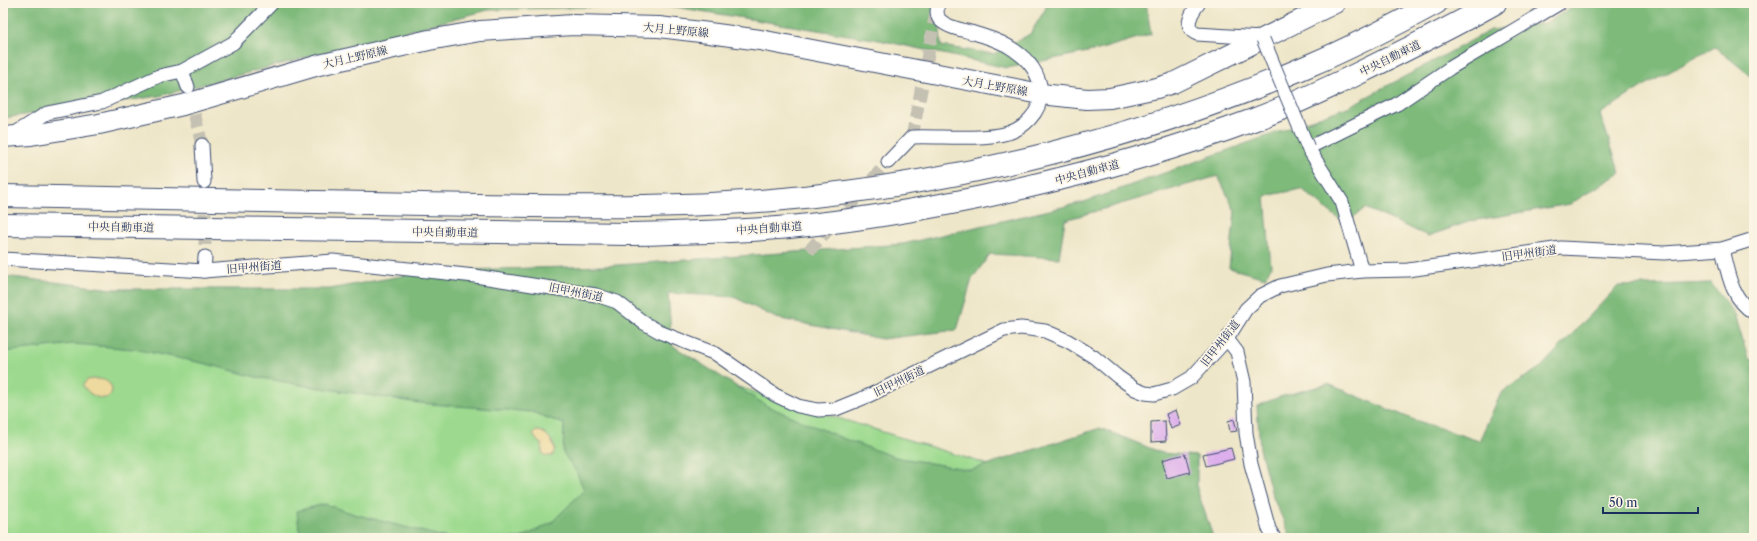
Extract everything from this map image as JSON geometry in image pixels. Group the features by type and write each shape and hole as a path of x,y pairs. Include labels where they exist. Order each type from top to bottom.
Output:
{"highway":[{"path":"3,196 572,206 707,204 784,199 857,190 934,178 1018,161 1096,141 1173,118 1311,65 1436,3"},
{"name":"中央自動車道","path":"3,225 630,234 781,228 859,218 940,205 1101,169 1177,146 1254,120 1394,57 1495,3"}],"main road":[{"name":"大月上野原線","path":"7,137 99,124 183,106 319,65 429,40 480,32 573,25 659,27 709,33 760,40 1041,94 1087,99 1110,98 1173,83 1335,3"}],"street":[{"path":"7,137 47,113 102,102 159,76 182,71 233,43 272,3"},
{"path":"888,162 912,137 976,137 1005,134 1033,118 1041,94 1040,84 1036,73 1032,66 1022,56 1000,42 952,27 940,20 936,12 938,3"},
{"path":"1199,3 1189,22 1189,28 1192,32 1197,34 1263,39 1308,148 1342,202 1362,271"},
{"path":"1308,148 1397,104 1460,61 1560,3"},
{"path":"182,71 188,87"},
{"path":"202,145 204,182"},
{"name":"旧甲州街道","path":"3,259 204,270 333,261 475,276 596,295 617,302 644,323 662,333 716,354 775,395 798,406 818,410 836,409 868,396 1004,330 1021,328 1045,331 1068,341 1094,357 1118,378 1136,389 1145,394 1154,394 1172,389 1191,378 1227,339 1246,309 1260,296 1280,286 1327,275 1362,271 1408,270 1561,248 1664,253 1722,249 1754,239"},
{"path":"1722,249 1730,283 1735,294 1740,302 1754,313"},
{"path":"204,270 205,257"},
{"path":"1227,339 1237,352 1244,382 1246,433 1251,464 1269,529 1274,538"}],"green space":[{"path":"3,3 938,3 941,46 994,54 1030,34 1046,8 1046,3 1146,3 1151,34 1098,50 1007,68 879,40 663,5 488,10 159,96 3,118"},
{"path":"1580,3 1754,3 1754,75 1751,76 1715,47 1640,88 1600,114 1620,173 1570,204 1471,221 1428,236 1365,208 1345,224 1302,189 1265,196 1271,267 1265,278 1229,268 1235,211 1218,176 1065,220 1059,258 990,254 972,279 957,330 882,339 776,318 734,297 668,293 672,345 767,406 847,440 895,457 971,470 1100,428 1162,453 1197,456 1197,489 1213,537 1220,538 521,538 551,523 584,490 576,471 563,453 564,424 532,412 420,403 313,387 256,377 207,364 134,349 73,344 3,352 3,276 113,289 330,289 428,271 604,266 903,244 1084,202 1350,106 1491,30 1545,23"},
{"path":"1711,283 1735,315 1748,358 1754,361 1754,538 1289,538 1289,533 1272,495 1260,449 1257,406 1279,397 1328,384 1412,419 1479,441 1501,393 1541,367 1618,286"},
{"path":"3,307 488,309 1095,498 1150,538 3,538"},
{"path":"325,504 354,514 448,538 307,538 299,530 297,511"}],"sand":[{"path":"102,379 109,383 112,388 111,394 108,397 99,398 94,396 86,389 83,385 87,380"},
{"path":"536,431 546,434 553,443 555,450 552,456 545,456 542,452 542,444 538,442 533,434"}],"building":[{"path":"1176,410 1181,425 1171,429 1166,414"},
{"path":"1234,419 1237,431 1230,432 1228,421"},
{"path":"1165,421 1166,441 1151,442 1151,422"},
{"path":"1231,448 1234,459 1206,466 1203,454"},
{"path":"1185,454 1190,472 1167,478 1162,460"}],"tunnel":[{"path":"912,137 936,12"},
{"path":"190,96 202,145"},
{"path":"809,251 888,162"},
{"path":"205,194 205,257"}]}
